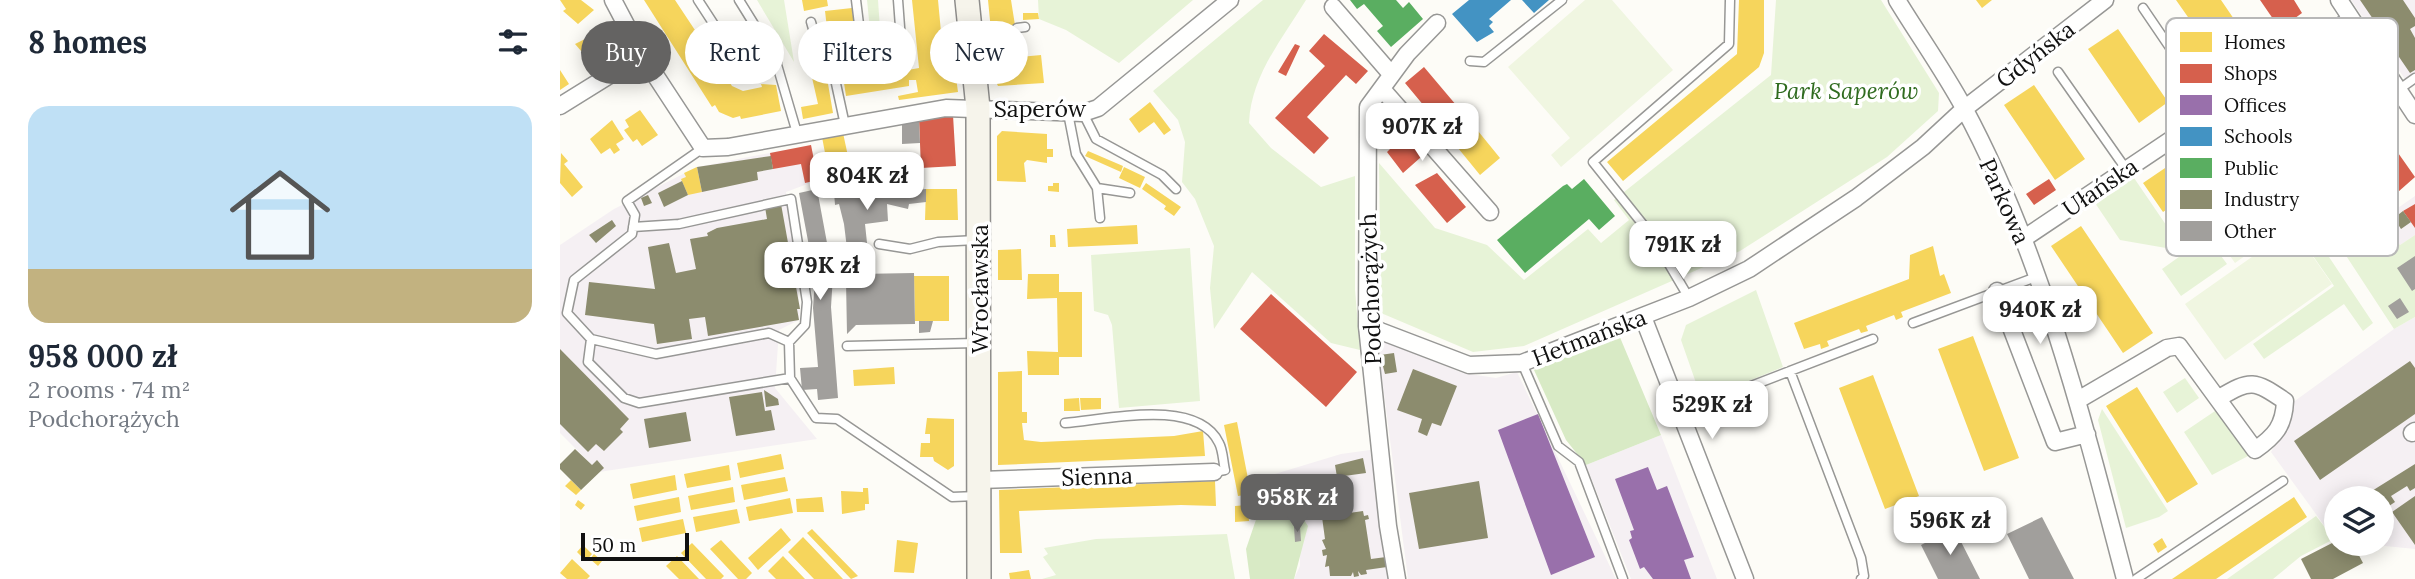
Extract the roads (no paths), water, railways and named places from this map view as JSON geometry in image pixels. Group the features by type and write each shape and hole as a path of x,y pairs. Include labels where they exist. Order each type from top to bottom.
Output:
{"main road":[{"name":"Wrocławska","path":"967,0 981,31 978,108 979,579"}],"street":[{"path":"613,0 624,21"},
{"name":"Saperów","path":"703,148 728,147 946,108 1076,113 1098,108 1230,0"},
{"name":"Parkowa","path":"1897,0 1964,109 2023,239 2078,400 2124,579"},
{"name":"Gdyńska","path":"1964,109 2105,0"},
{"path":"2339,0 2350,18"},
{"path":"1333,7 1391,74"},
{"name":"Podchorążych","path":"1397,579 1388,526 1367,326 1368,107 1391,74 1437,23"},
{"path":"560,106 595,84"},
{"path":"661,84 703,148"},
{"path":"1382,89 1490,212"},
{"path":"2398,89 2415,116"},
{"name":"Hetmańska","path":"1367,326 1469,365 1522,363 1689,298 1749,269 1803,236 1891,173 1964,109"},
{"name":"Ułańska","path":"2023,239 2166,142"},
{"path":"1997,291 2055,442 2087,434"},
{"path":"1643,317 1745,579"},
{"path":"2078,400 2168,348 2179,346 2255,450 2274,436 2284,418 2285,401 2263,386 2243,384 2219,398"},
{"name":"Sienna","path":"980,488 1214,472"}],"lane":[{"path":"698,0 712,21"},
{"path":"739,0 752,21"},
{"path":"856,0 859,21"},
{"path":"898,0 900,21"},
{"path":"1470,61 1484,62 1562,0"},
{"path":"1689,298 1648,230 1593,162 1729,44 1730,0"},
{"path":"2143,8 2166,42"},
{"path":"2058,72 2126,169"},
{"path":"2398,89 2415,78"},
{"path":"783,84 797,134"},
{"path":"836,84 845,125"},
{"path":"1076,113 1076,154 1097,188 1100,218"},
{"path":"1076,113 1096,139 1162,175 1176,189"},
{"path":"703,148 627,201 635,215 632,234 574,280 567,313 591,338 656,354 769,333 789,342"},
{"path":"1097,188 1130,193"},
{"path":"633,227 679,224 791,199 807,302 805,325 789,342 790,378 816,418 837,419 952,497 980,488"},
{"path":"880,244 909,249 938,242 979,240"},
{"path":"1913,323 2036,277"},
{"path":"591,338 588,362 624,398 639,403 790,378"},
{"path":"1681,413 1873,339"},
{"path":"846,346 979,343"},
{"path":"1522,363 1558,446 1579,462 1623,579"},
{"path":"1790,371 1861,558 1864,576 1861,579"},
{"path":"1065,423 1152,413 1175,415 1204,425 1220,443 1225,470 1214,472"},
{"path":"2136,579 2283,481"}],"park label":[{"name":"Park Saperów","path":"1846,90"}]}
